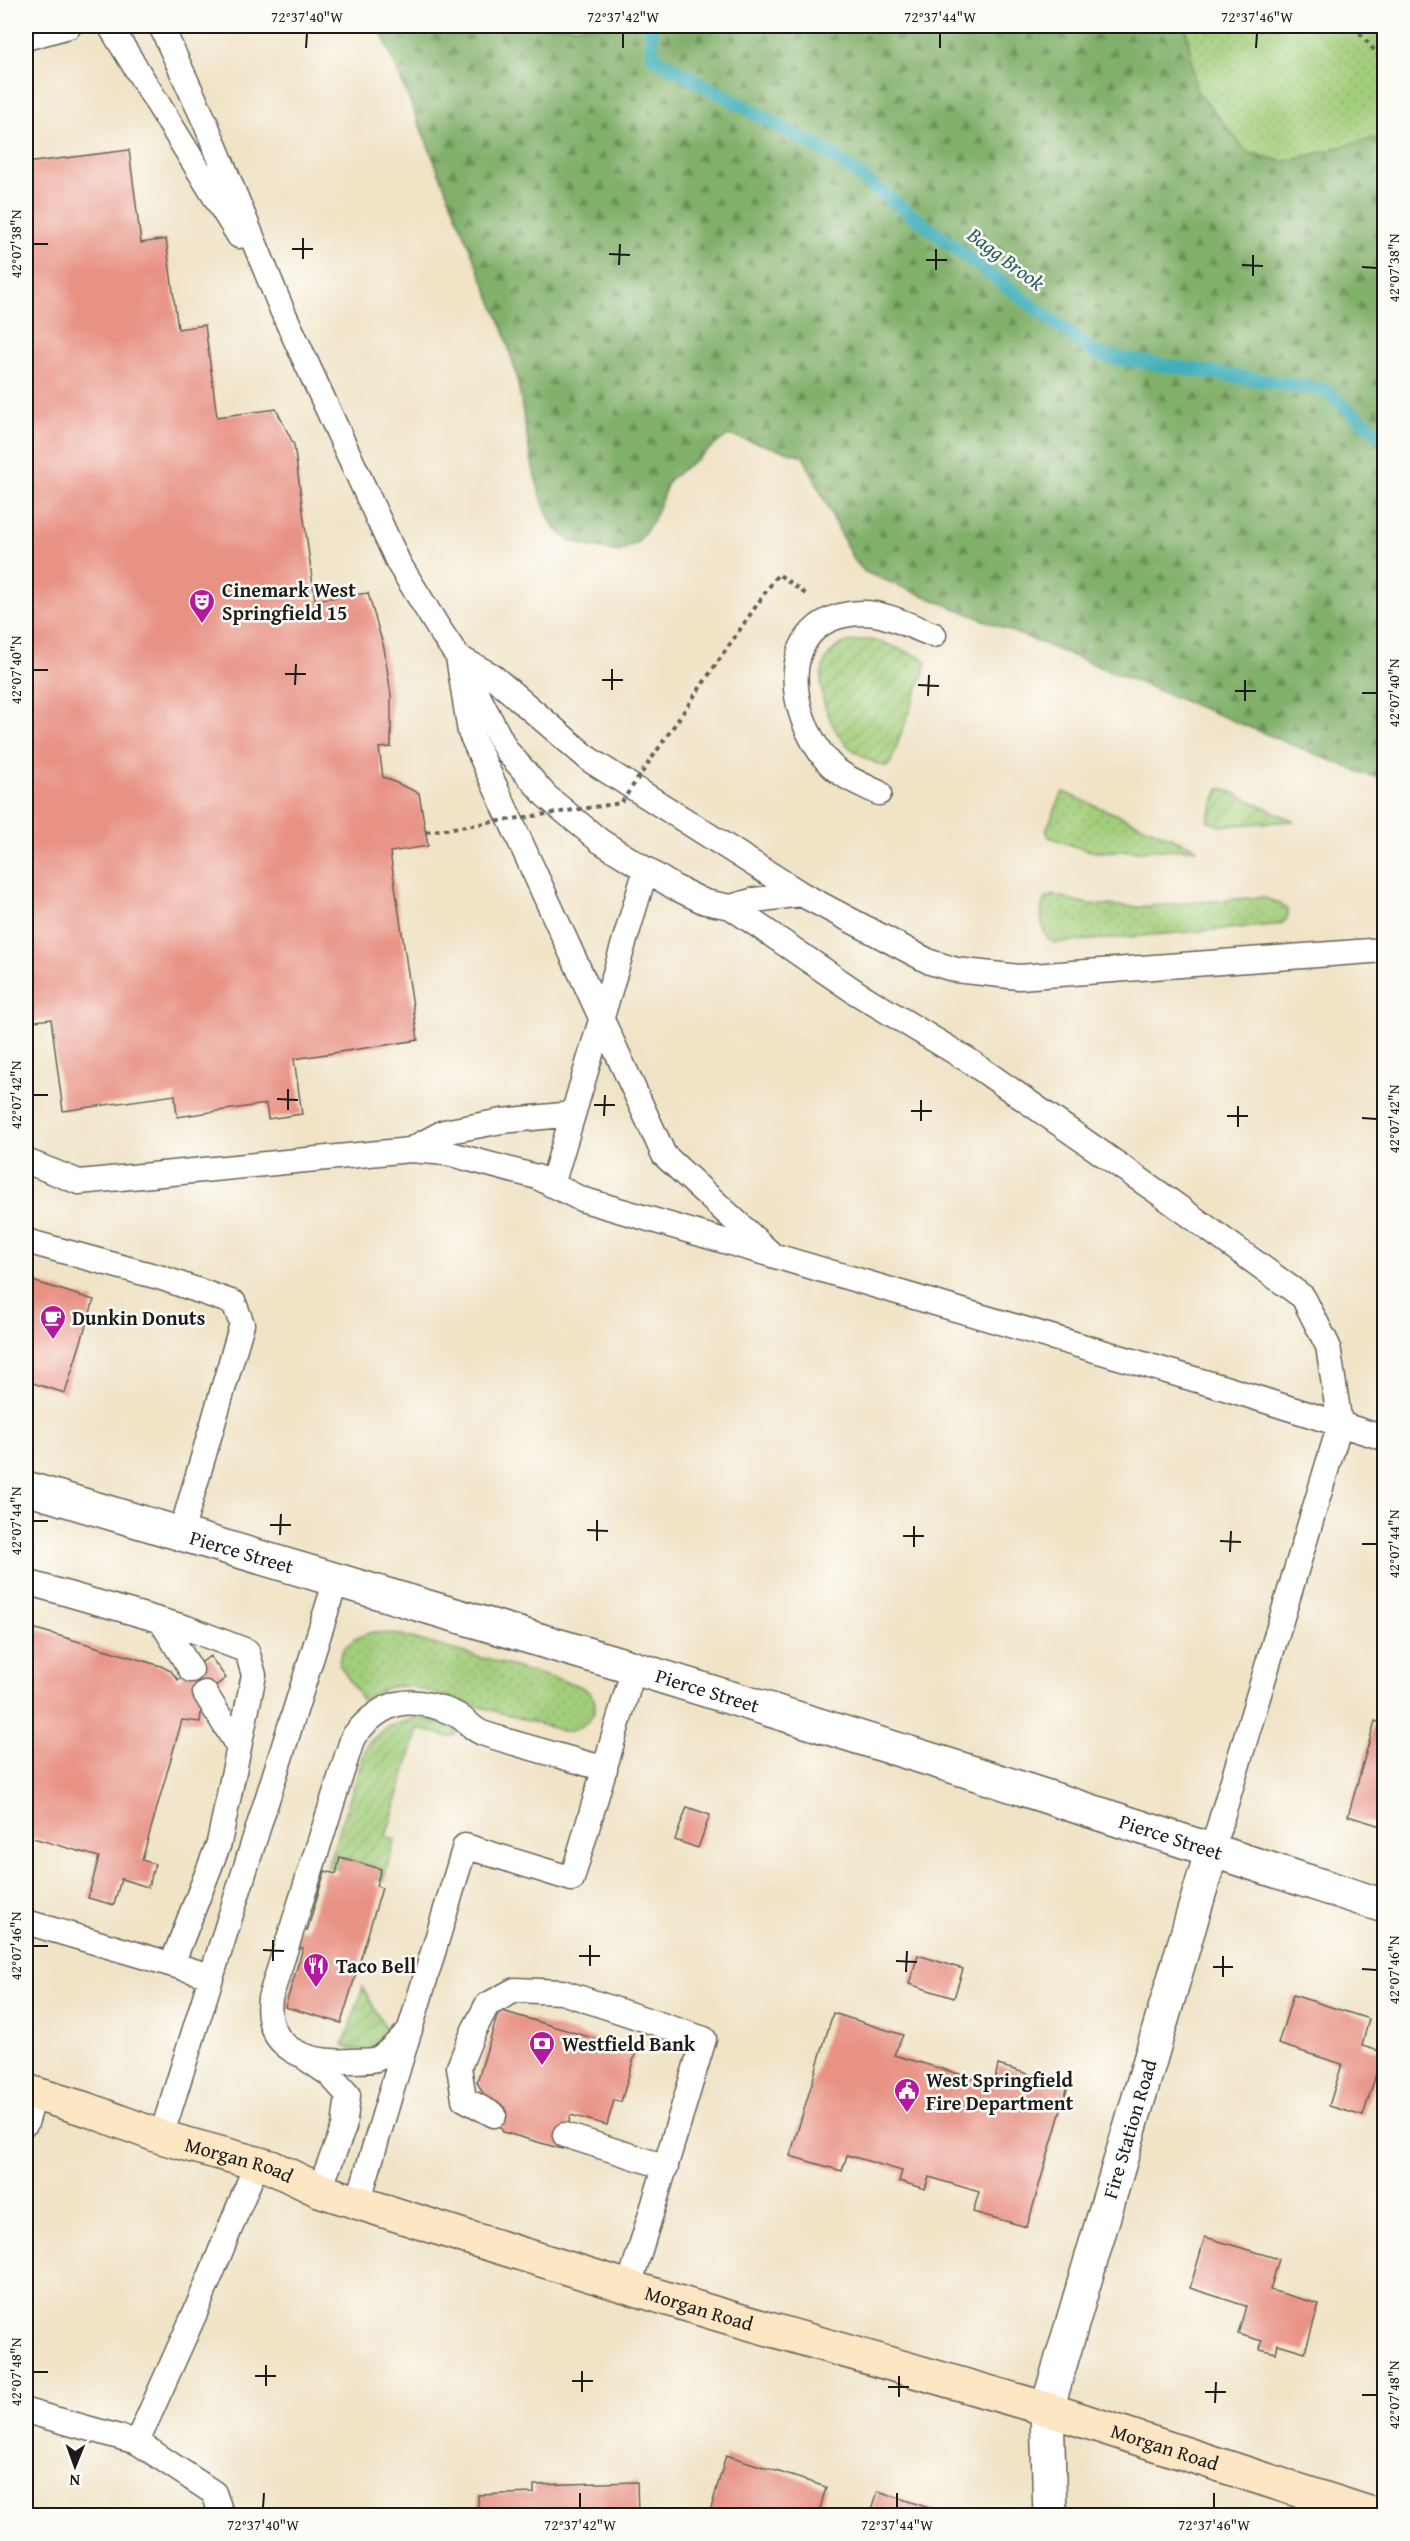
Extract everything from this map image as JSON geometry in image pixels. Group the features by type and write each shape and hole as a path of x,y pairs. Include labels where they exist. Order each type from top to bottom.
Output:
{"main road":[{"name":"Morgan Road","path":"29,2102 89,2110 160,2137 257,2163 319,2190 717,2314 1047,2409 1378,2516"}],"street":[{"name":"Pierce Street","path":"26,1488 634,1668 955,1767 1384,1906"},
{"name":"Fire Station Road","path":"1050,2516 1047,2409 1212,1850"}],"lane":[{"path":"26,38 69,26"},
{"path":"110,26 269,285 282,310"},
{"path":"161,26 205,122 282,310 399,564 458,657 506,750 546,796 600,841 674,887 705,902 731,907 857,993 968,1060 1303,1297 1328,1346 1340,1424 1212,1850"},
{"path":"879,793 842,774 829,763 812,740 798,705 796,682 800,651 815,628 846,615 876,614 934,635"},
{"path":"458,657 491,675 590,760 801,894 930,962 956,970 999,976 1384,950"},
{"path":"458,657 470,732 664,1155 774,1256"},
{"path":"552,1185 646,869"},
{"path":"731,907 755,900 801,894"},
{"path":"410,1150 444,1132 502,1122 573,1114"},
{"path":"26,1161 79,1182 410,1150 447,1154 537,1177 580,1199 1384,1438"},
{"path":"26,1241 162,1278 234,1303 242,1324 181,1533"},
{"path":"160,2137 336,1580"},
{"path":"26,1582 161,1621 247,1651 254,1676 219,1843 172,1964"},
{"path":"161,1621 191,1670"},
{"path":"358,2202 465,1846 572,1879 634,1668"},
{"path":"205,1693 239,1748"},
{"path":"319,2190 344,2127 348,2095 329,2074 289,2048 273,2029 269,2017 270,1998 353,1737 370,1718 381,1710 393,1704 410,1701 456,1714 481,1733 605,1769"},
{"path":"26,1922 211,1976"},
{"path":"494,2115 464,2099 459,2067 487,2005 515,1990 562,1992 704,2039 629,2286"},
{"path":"305,2058 333,2062 378,2059 410,2030"},
{"path":"565,2135 666,2167"},
{"path":"137,2442 195,2313 257,2163"},
{"path":"26,2411 137,2442 214,2493 222,2516"}],"path":[{"path":"1354,26 1384,62"},
{"path":"426,832 621,803 778,574 807,595"}],"green space":[{"path":"379,26 1186,26 1196,90 1247,152 1284,162 1375,138 1384,142 1384,779 1362,773 865,572 853,559 803,456 728,435 669,480 653,521 638,542 619,552 586,546 564,536 550,519 537,482 517,378 505,334"},
{"path":"1018,26 1384,26 1384,368"},
{"path":"870,640 923,658 927,663 891,762 887,767 866,758 847,745 831,722 822,693 821,678 824,665 831,653 845,643"},
{"path":"1219,789 1225,789 1294,821 1220,826 1207,821"},
{"path":"1063,792 1198,849 1096,852 1049,837 1046,830"},
{"path":"1054,895 1087,904 1138,907 1261,897 1280,903 1288,911 1288,916 1283,923 1275,925 1055,943 1046,936 1042,924 1045,898"},
{"path":"372,1632 401,1635 577,1685 593,1697 594,1712 584,1724 566,1732 413,1687 391,1686 362,1700 339,1664 340,1657 350,1643"},
{"path":"419,1717 455,1727 456,1734 450,1737 418,1729 386,1837 395,1840 383,1881 378,1879 381,1869 341,1857 337,1869 327,1867 368,1743 389,1726"},
{"path":"363,1987 388,2033 380,2044 362,2050 343,2046"}],"building":[{"name":"Cinemark West Springfield 15","path":"129,150 141,243 166,239 178,329 205,325 217,417 276,409 294,445 315,600 368,593 384,648 391,695 391,747 379,748 383,777 419,793 428,846 390,852 418,1040 294,1059 302,1114 268,1119 266,1104 177,1117 175,1095 63,1111 51,1019 27,1022 26,163"},
{"name":"Dunkin Donuts","path":"26,1279 94,1300 65,1393 26,1381"},
{"path":"26,1626 161,1666 171,1671 178,1680 210,1656 226,1678 203,1695 200,1722 182,1720 142,1860 155,1864 148,1887 121,1879 114,1905 88,1898 99,1857 26,1836"},
{"path":"1375,1721 1384,1724 1384,1827 1348,1816"},
{"path":"687,1807 710,1815 698,1848 675,1840"},
{"path":"340,1857 381,1869 376,1886 382,1888 341,2023 285,2007 303,1948 294,1946 300,1929 307,1931 325,1871 336,1874"},
{"path":"918,1955 963,1969 954,1998 909,1984"},
{"path":"1293,1995 1369,2019 1362,2046 1383,2052 1363,2116 1329,2106 1342,2064 1278,2044"},
{"path":"499,2010 636,2051 621,2102 614,2100 607,2125 571,2115 562,2149 503,2132 477,2082"},
{"path":"833,2013 903,2035 894,2055 994,2084 998,2065 1068,2086 1027,2227 973,2212 979,2192 929,2177 925,2189 899,2181 902,2171 847,2155 842,2171 790,2156"},
{"path":"1205,2237 1279,2259 1270,2290 1319,2304 1305,2352 1278,2344 1276,2353 1260,2349 1262,2341 1238,2334 1246,2306 1190,2288"},
{"path":"726,2455 826,2487 818,2516 709,2516"},
{"path":"637,2482 638,2516 478,2516 478,2495 534,2493 534,2485"},
{"path":"878,2491 950,2515 870,2516"}],"waterway":[{"name":"Bagg Brook","path":"651,26 653,57 832,155 1098,355 1324,390 1384,438"}],"place":[{"name":"Cinemark West Springfield 15","path":"202,625"},
{"name":"Dunkin Donuts","path":"53,1341"},
{"name":"Taco Bell","path":"316,1989"},
{"name":"Westfield Bank","path":"542,2067"},
{"name":"West Springfield Fire Department","path":"907,2114"}]}
